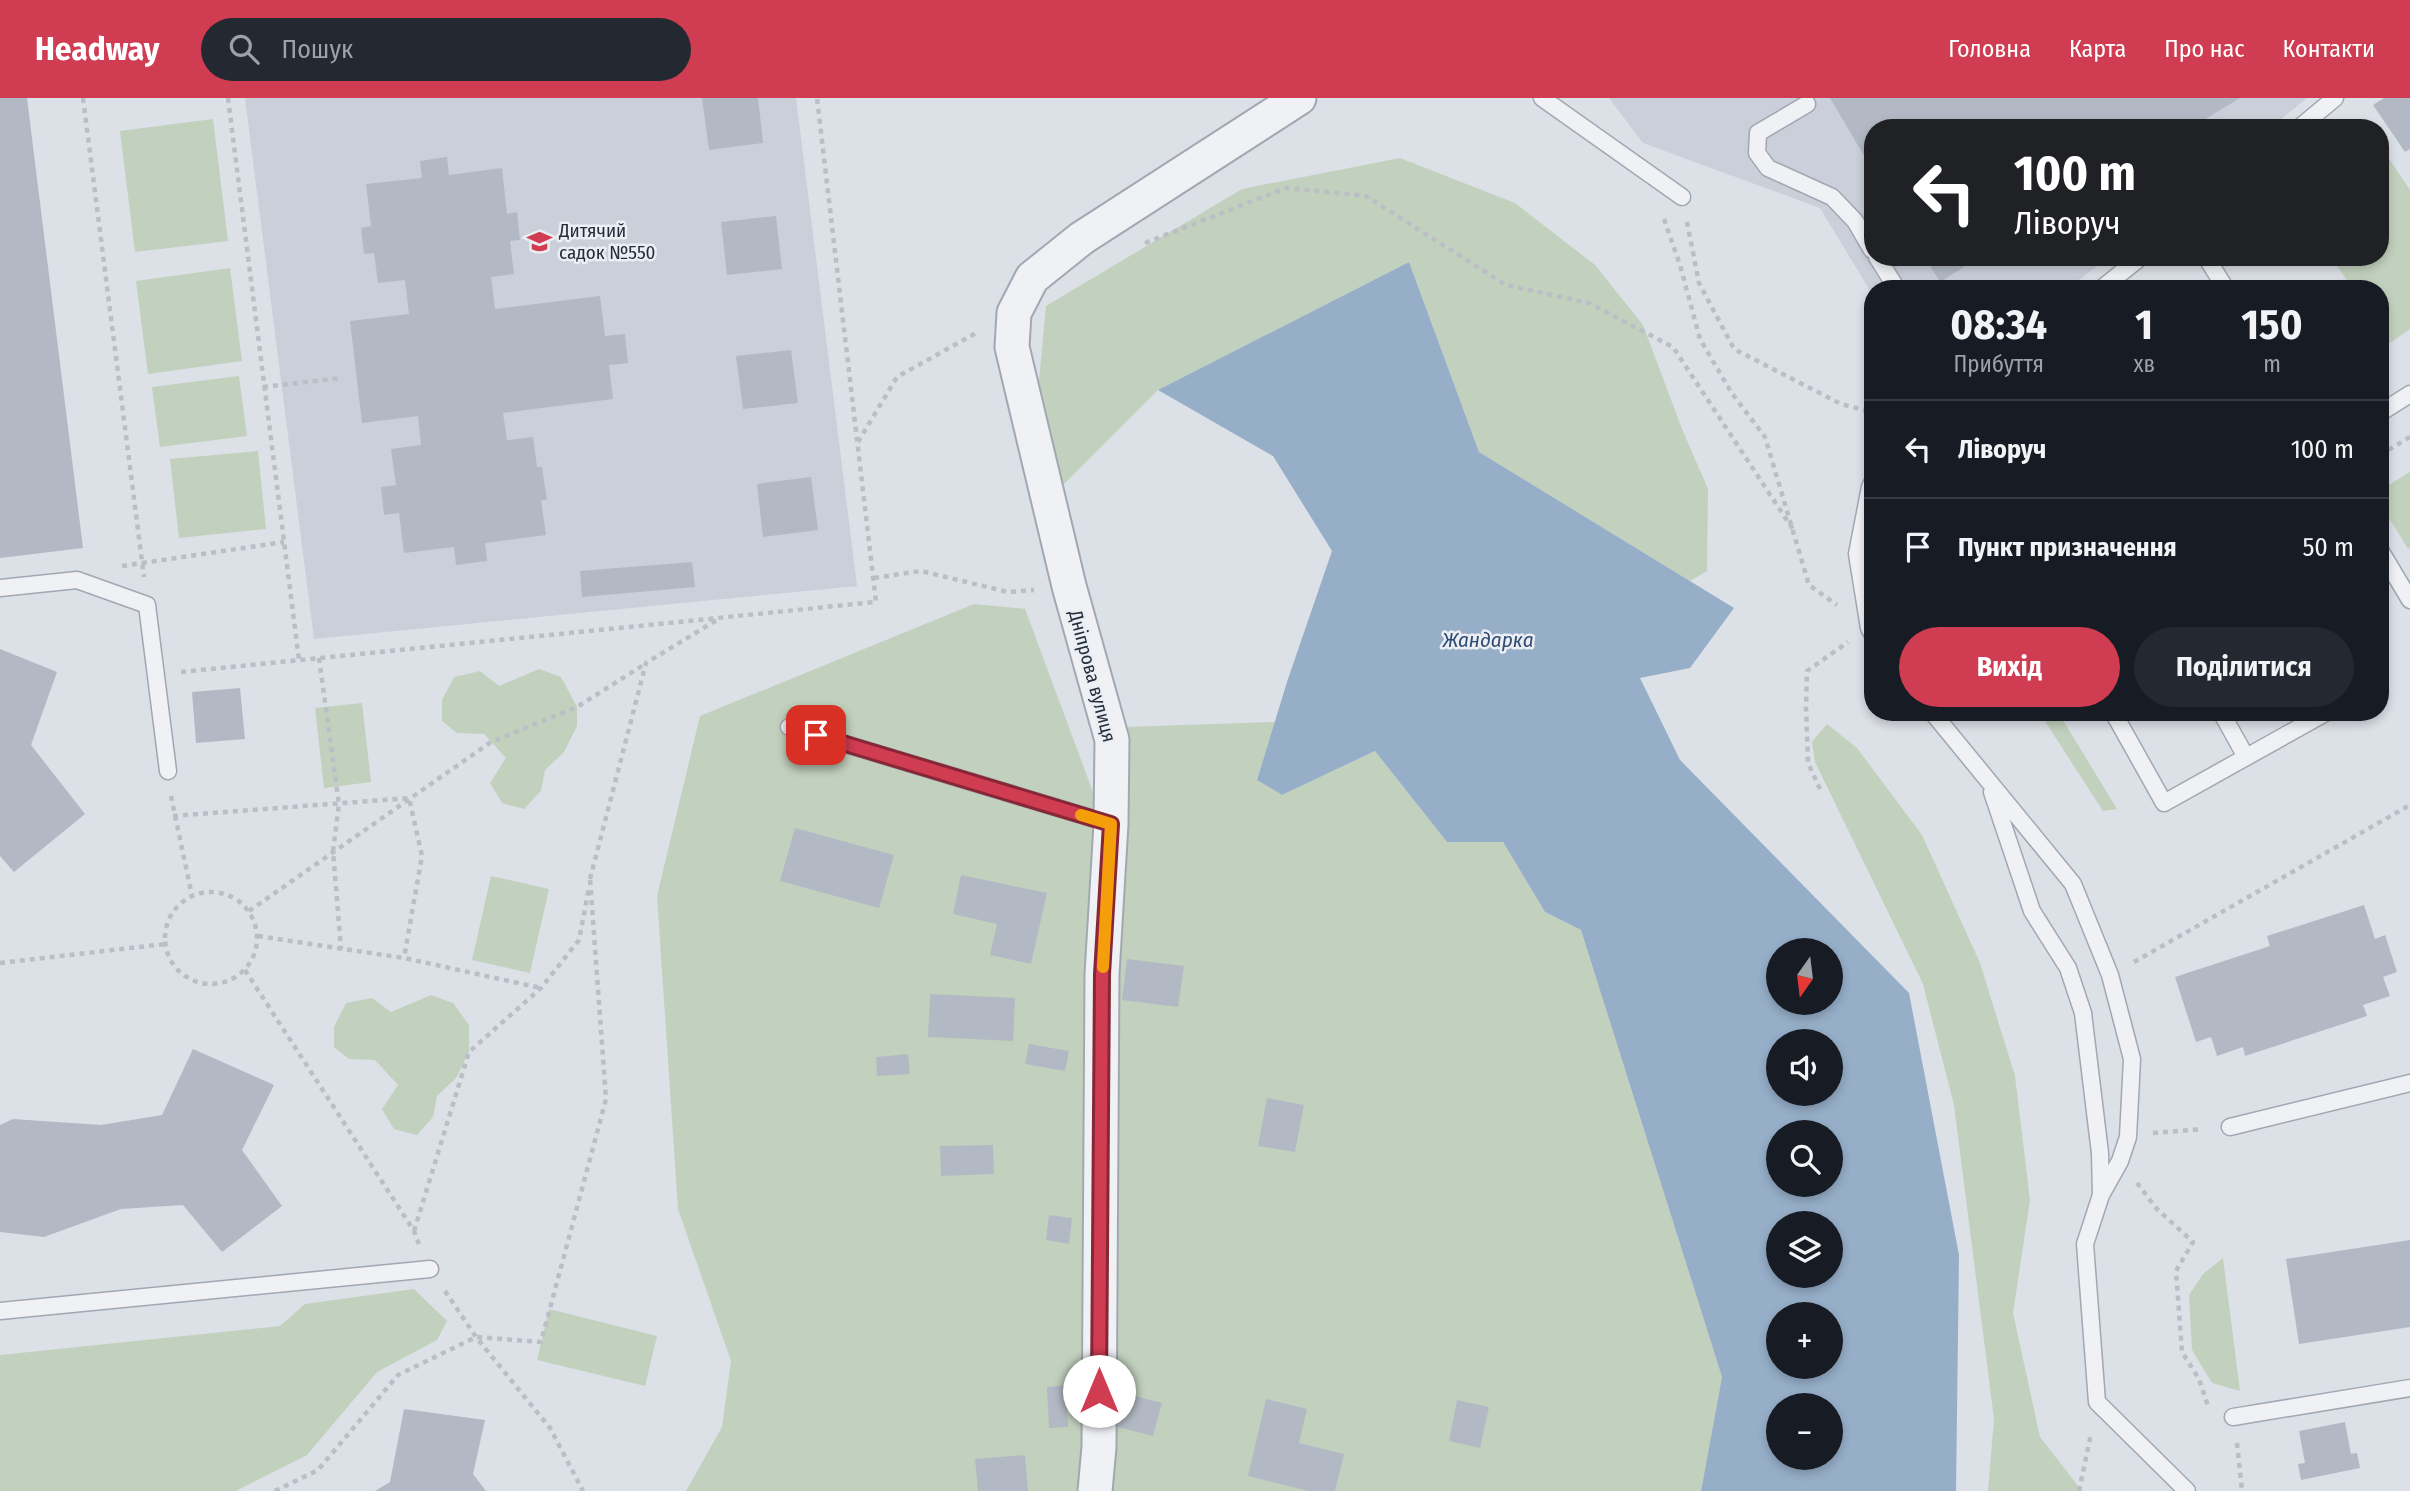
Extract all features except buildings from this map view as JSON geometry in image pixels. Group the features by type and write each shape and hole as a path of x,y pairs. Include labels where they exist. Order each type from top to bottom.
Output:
{"street":[{"name":"Дніпрова вулиця","path":"1095,1491 1099,1447 1102,974 1111,824 1112,740 1069,586 1012,347 1014,313 1031,278 1082,238 1299,98"}],"lane":[{"path":"1542,98 1682,197"},
{"path":"2310,119 2335,98"},
{"path":"1807,104 1758,133 1757,153 1768,168 1832,197 1855,221 1864,236"},
{"path":"2115,280 2131,266"},
{"path":"2389,407 2410,394"},
{"path":"1864,517 1857,554 1864,592"},
{"path":"2389,565 2410,600"},
{"path":"0,588 77,580 147,605 168,771"},
{"path":"1939,721 2073,884 2109,975 2132,1059 2128,1137 2120,1161 2101,1195 2085,1244 2097,1402 2187,1491"},
{"path":"2118,721 2164,803 2311,721"},
{"path":"2226,721 2246,757"},
{"path":"789,727 1111,824"},
{"path":"1989,783 2032,911 2068,968 2083,1013 2099,1153 2101,1195"},
{"path":"2230,1127 2410,1083"},
{"path":"0,1311 430,1269"},
{"path":"2234,1417 2410,1388"}],"path":[{"path":"83,98 147,605"},
{"path":"228,98 299,660"},
{"path":"156,675 876,602 817,98"},
{"path":"1639,167 1668,227 1700,339 1731,392 1765,437 1809,585 1864,626"},
{"path":"1143,244 1286,188 1366,196 1506,285 1589,303 1673,347 1794,531"},
{"path":"1682,197 1699,283 1734,349 1841,404 1864,409"},
{"path":"858,443 897,377 1014,313"},
{"path":"264,387 341,377"},
{"path":"2389,449 2410,436"},
{"path":"116,566 284,542"},
{"path":"874,578 921,571 1008,592"},
{"path":"249,911 491,742 577,707 721,617"},
{"path":"1820,789 1808,764 1805,707 1807,671 1864,635"},
{"path":"319,658 339,804 333,851 341,949"},
{"path":"414,1231 469,1052 541,988 579,940 590,879 646,663"},
{"path":"168,771 173,816 191,896"},
{"path":"173,816 409,798"},
{"path":"404,958 422,856 409,798"},
{"path":"2123,968 2410,805"},
{"path":"275,1491 318,1470 398,1375 476,1337 541,1342 606,1099 590,879"},
{"path":"207,892 223,893 238,900 249,911 258,936 252,960 244,970 233,979 219,984 204,984 178,971 169,958 165,930 170,916 180,904 191,896 207,892"},
{"path":"258,936 404,958 541,988"},
{"path":"0,963 165,944"},
{"path":"244,970 414,1231 430,1269 476,1337 550,1428 583,1491"},
{"path":"2160,1132 2230,1127"},
{"path":"2120,1161 2156,1208 2193,1242 2176,1271 2182,1352 2199,1379 2209,1407 2234,1417 2242,1491"},
{"path":"2079,1491 2097,1402"}],"shaded area":[{"name":"Дитячий садок №550","path":"245,98 796,98 857,586 314,639"},
{"path":"1609,98 2307,98 2281,119 1864,119 1864,266 2097,266 2079,280 1864,281 1820,208 1643,143"}],"green space":[{"path":"213,119 228,241 135,252 120,131"},
{"path":"1400,158 1515,203 1595,265 1643,325 1708,489 1707,571 1690,581 1479,452 1409,262 1158,390 1062,486 1039,381 1046,306 1242,189"},
{"path":"2389,158 2410,190 2410,329 2389,342 2389,280 2347,280 2337,266 2389,266"},
{"path":"230,268 242,361 148,374 136,281"},
{"path":"239,376 247,436 160,447 152,387"},
{"path":"258,451 266,529 179,538 170,459"},
{"path":"2410,472 2408,549 2389,518 2389,485"},
{"path":"974,604 1025,609 1113,846 1124,727 1275,722 1257,780 1282,795 1375,751 1447,842 1503,842 1545,912 1581,930 1722,1377 1701,1491 686,1491 722,1427 731,1361 678,1209 657,896 700,716"},
{"path":"539,669 561,677 577,707 577,726 564,752 545,770 541,791 524,809 502,803 490,783 506,758 484,734 457,733 442,721 442,700 454,677 480,671 499,686"},
{"path":"362,703 371,782 324,788 315,708"},
{"path":"2045,721 2063,721 2117,809 2103,811"},
{"path":"1827,724 1857,748 1922,835 1980,963 2015,1076 2030,1200 2013,1313 2040,1437 2082,1491 1988,1491 1994,1419 1954,1105 1923,984 1815,762 1812,742"},
{"path":"491,876 549,889 530,973 472,960"},
{"path":"431,995 453,1003 469,1025 469,1052 456,1078 437,1096 433,1117 417,1135 394,1129 382,1109 398,1085 375,1060 349,1059 334,1047 334,1027 346,1003 372,998 391,1012"},
{"path":"2223,1258 2240,1391 2212,1383 2192,1350 2189,1295 2203,1274"},
{"path":"414,1289 447,1321 437,1340 377,1372 307,1455 236,1491 0,1491 0,1355 280,1326 305,1304"},
{"path":"549,1309 657,1336 645,1386 537,1360"}],"water":[{"name":"Жандарка","path":"1409,262 1479,452 1734,608 1690,668 1640,678 1680,760 1909,993 1959,1255 1956,1491 1701,1491 1722,1377 1581,930 1545,912 1503,842 1447,842 1375,751 1282,795 1257,780 1332,551 1273,456 1158,390"}],"slow traffic":[{"path":"1081,815 1111,824 1103,967"}],"place":[{"name":"Дитячий садок №550","path":"539,241"}],"route":[{"path":"816,735 1111,824 1102,974 1099,1391"}]}
